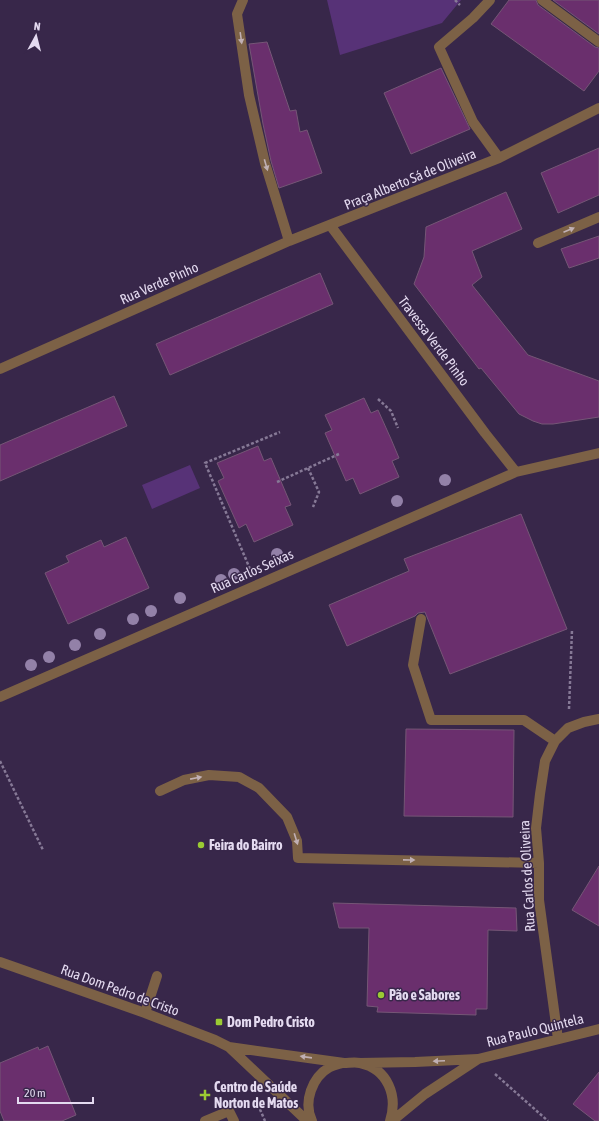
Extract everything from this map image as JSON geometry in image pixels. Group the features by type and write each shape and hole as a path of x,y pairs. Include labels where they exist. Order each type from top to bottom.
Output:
{"street":[{"path":"243,0 237,14 249,94 265,163 289,241"},
{"name":"Praça Alberto Sá de Oliveira","path":"490,0 473,18 440,48 473,122 499,158"},
{"path":"542,0 599,42"},
{"name":"Praça Alberto Sá de Oliveira","path":"330,225 499,158 599,108"},
{"path":"538,243 599,217"},
{"name":"Rua Verde Pinho","path":"0,369 289,241 330,225"},
{"name":"Travessa Verde Pinho","path":"330,225 480,427 516,472"},
{"name":"Rua Carlos Seixas","path":"0,697 516,472 599,453"},
{"path":"421,619 413,664 431,720 524,720 555,741"},
{"name":"Rua Carlos de Oliveira","path":"558,1039 539,900 539,863 536,828 539,801 545,761 555,741 568,728 584,722 599,719"},
{"path":"160,791 184,780 209,775 239,776 259,788 286,817 297,841 298,858 539,863"},
{"name":"Rua Dom Pedro de Cristo","path":"0,962 145,1013 215,1040 229,1047 307,1121"},
{"path":"145,1013 157,976"},
{"name":"Rua Paulo Quintela","path":"359,1063 478,1059 599,1029"},
{"name":"Rua Dom Pedro de Cristo","path":"229,1047 359,1063 372,1067 382,1075 389,1086 393,1098 391,1121"},
{"name":"Rua Paulo Quintela","path":"391,1121 425,1094 478,1059"},
{"name":"Rua Dom Pedro de Cristo","path":"312,1121 308,1102 311,1088 319,1076 331,1067 344,1062"},
{"path":"205,1121 229,1110 234,1121"}],"path":[{"path":"378,399 391,411 398,428"},
{"path":"257,584 205,464 280,432"},
{"path":"278,482 339,454"},
{"path":"308,468 319,492 313,507"},
{"path":"568,728 572,630"},
{"path":"0,761 43,850"},
{"path":"478,1059 548,1121"},
{"path":"256,1100 265,1121"}],"shaded area":[{"path":"327,0 461,0 442,23 340,55"},
{"path":"190,465 200,488 152,509 142,485"}],"building":[{"path":"509,0 536,0 538,5 595,47 599,48 599,71 584,91 491,24"},
{"path":"553,0 599,0 599,34"},
{"path":"267,42 290,111 296,110 300,132 307,130 322,173 279,188 271,161 263,124 249,44"},
{"path":"441,68 470,129 411,154 384,93"},
{"path":"599,148 599,195 558,213 541,173"},
{"path":"506,192 522,229 472,251 482,277 472,285 528,355 599,381 599,417 553,424 542,424 519,414 481,368 479,369 414,284 424,257 426,227"},
{"path":"599,236 599,258 569,268 561,249"},
{"path":"320,273 333,304 170,375 156,344"},
{"path":"114,396 127,426 0,481 0,445"},
{"path":"364,398 371,413 378,410 391,439 399,458 392,461 399,477 360,494 353,478 346,481 325,433 332,430 325,415"},
{"path":"258,446 264,461 271,458 291,505 285,507 293,525 254,542 246,524 239,528 218,481 224,478 217,463"},
{"path":"521,514 567,629 450,674 425,612 418,613 415,616 347,646 329,605 409,571 404,559"},
{"path":"126,537 149,588 68,624 45,573 69,562 66,556 101,540 104,547"},
{"path":"406,729 514,730 513,817 404,816"},
{"path":"599,866 599,926 572,910"},
{"path":"333,903 516,908 517,931 488,930 487,1009 476,1009 476,1015 377,1012 378,1007 367,1006 369,928 339,928"},
{"path":"48,1046 76,1115 62,1121 4,1121 0,1111 0,1063 38,1047 39,1050"},
{"path":"599,1072 599,1121 595,1121 573,1104"}],"place":[{"name":"Feira do Bairro","path":"201,845"},
{"name":"Pão e Sabores","path":"381,995"},
{"name":"Dom Pedro Cristo","path":"219,1022"},
{"name":"Centro de Saúde Norton de Matos","path":"205,1095"}]}
